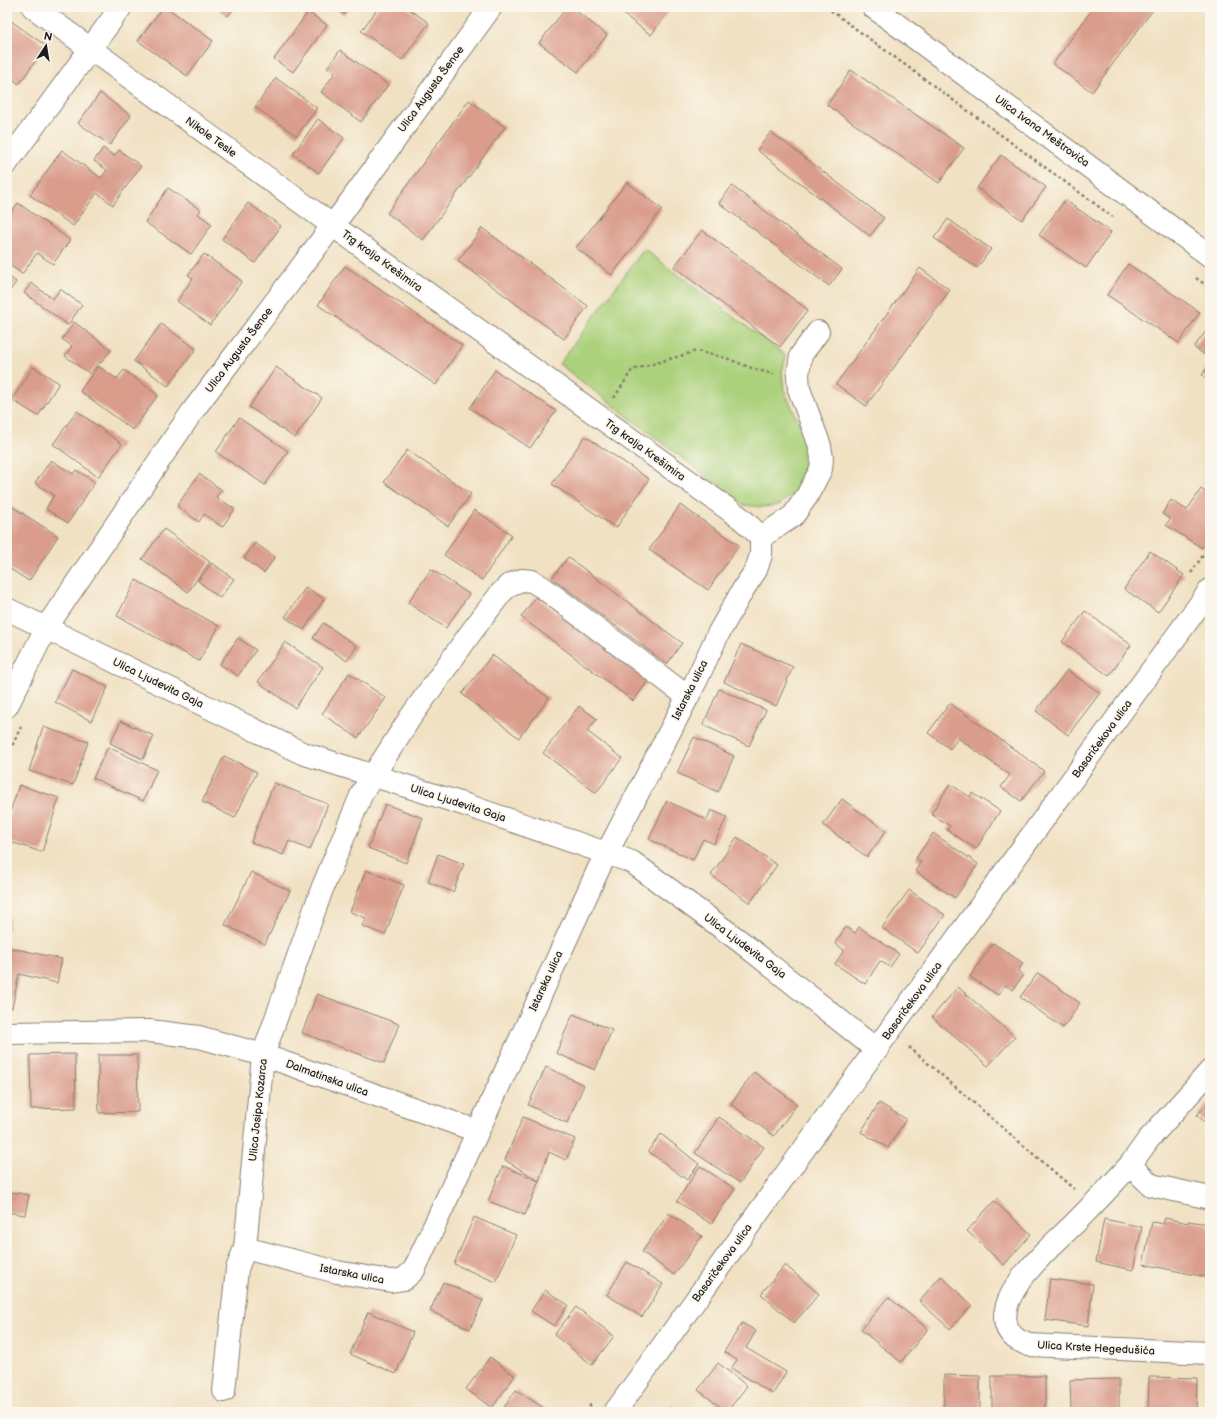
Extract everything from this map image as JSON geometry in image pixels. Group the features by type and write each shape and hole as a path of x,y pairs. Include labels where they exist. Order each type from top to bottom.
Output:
{"street":[{"name":"Nikole Tesle","path":"33,7 332,225"},
{"path":"7,163 121,7"},
{"name":"Ulica Augusta Šenoe","path":"7,706 46,628 192,412 332,225 491,7"},
{"name":"Ulica Ivana Meštrovića","path":"873,7 1210,256"},
{"name":"Trg kralja Krešimira","path":"332,225 742,519 761,537"},
{"path":"761,537 793,516 807,496 821,469 822,458 820,446 799,389 798,375 801,355 818,332"},
{"name":"Istarska ulica","path":"245,1248 337,1272 374,1279 391,1281 404,1279 414,1270 606,854 688,697 718,634 756,570 761,555 761,537"},
{"name":"Ulica Josipa Kozarca","path":"224,1391 237,1268 245,1248 263,1055 322,889 362,794 410,718 491,606 509,585 522,580 532,581 542,587 688,697"},
{"name":"Basaričekova ulica","path":"615,1412 840,1099 1210,590"},
{"name":"Ulica Ljudevita Gaja","path":"7,609 302,753 466,805 632,862 742,942 877,1050"},
{"name":"Dalmatinska ulica","path":"7,1034 150,1031 199,1037 263,1055 477,1131"},
{"name":"Ulica Krste Hegedušića","path":"1210,1071 1148,1140 1130,1165 1093,1205 1023,1274 1009,1297 1005,1312 1007,1327 1015,1338 1028,1345 1210,1353"},
{"path":"1130,1165 1151,1185 1210,1198"}],"path":[{"path":"826,7 1114,218"},
{"path":"1191,274 1210,288"},
{"path":"601,418 632,370 697,351 726,358 754,369 778,374 798,375"},
{"path":"909,1047 1093,1205"}],"green space":[{"path":"644,249 786,356 782,372 784,390 805,436 809,451 808,470 796,492 779,505 762,507 744,505 559,364"}],"building":[{"path":"163,7 166,7 213,41 187,76 138,41"},
{"path":"216,7 235,7 228,16"},
{"path":"333,7 350,7 344,15"},
{"path":"379,7 406,7 429,23 402,60 361,31"},
{"path":"567,7 571,7 607,35 578,72 539,43"},
{"path":"614,7 672,7 651,35"},
{"path":"1094,7 1155,7 1092,92 1053,64"},
{"path":"308,12 327,25 293,72 274,59"},
{"path":"7,18 46,46 19,84 7,75"},
{"path":"340,50 388,85 361,122 321,92 335,73 327,68"},
{"path":"851,70 964,148 939,183 827,105"},
{"path":"276,78 317,108 297,136 255,107"},
{"path":"100,93 131,116 110,145 78,123"},
{"path":"469,100 505,127 423,240 387,213"},
{"path":"318,119 344,138 319,173 293,154"},
{"path":"771,132 884,218 870,236 757,150"},
{"path":"103,148 114,156 119,150 141,166 113,205 97,193 73,226 30,195 62,150 101,178 107,170 94,161"},
{"path":"1001,155 1046,187 1022,220 977,188"},
{"path":"627,182 662,209 612,275 576,248"},
{"path":"732,186 842,269 829,286 719,203"},
{"path":"168,188 201,210 198,214 212,224 191,254 145,222"},
{"path":"1065,200 1111,232 1086,268 1039,235"},
{"path":"18,203 70,240 53,264 37,253 22,274 7,263 7,218"},
{"path":"248,203 281,226 255,263 222,239"},
{"path":"948,219 991,249 977,268 934,238"},
{"path":"482,228 588,306 564,339 458,261"},
{"path":"702,230 808,310 780,347 674,267"},
{"path":"204,254 242,281 210,325 177,301 193,278 188,275"},
{"path":"1128,264 1200,312 1179,343 1107,295"},
{"path":"345,266 462,345 436,385 318,305"},
{"path":"920,268 950,290 866,406 836,384"},
{"path":"7,275 16,282 7,295"},
{"path":"31,283 53,299 60,289 82,305 68,325 24,293"},
{"path":"74,322 111,350 90,374 65,356 72,346 62,339"},
{"path":"161,324 196,349 168,386 134,361"},
{"path":"1210,326 1210,359 1194,347"},
{"path":"1210,364 1210,381 1202,375"},
{"path":"98,366 117,379 124,370 158,395 133,430 80,391"},
{"path":"33,367 59,383 38,416 12,400"},
{"path":"276,367 322,398 295,438 249,407"},
{"path":"495,370 556,411 530,448 470,408"},
{"path":"77,411 122,444 98,477 53,444"},
{"path":"239,418 288,451 265,485 216,452"},
{"path":"585,436 649,479 616,528 552,484"},
{"path":"407,450 471,494 448,526 384,482"},
{"path":"51,460 73,474 76,470 95,482 68,523 46,509 54,495 35,483"},
{"path":"199,474 222,490 216,497 235,509 222,527 204,514 199,522 177,506"},
{"path":"1201,489 1210,495 1210,536 1202,548 1166,525 1170,519 1162,514 1171,500 1187,510"},
{"path":"680,505 739,545 708,590 649,550"},
{"path":"11,506 58,536 29,581 7,567 7,512"},
{"path":"474,510 512,535 482,580 444,555"},
{"path":"164,529 210,562 188,592 142,559"},
{"path":"255,543 275,557 264,573 244,558"},
{"path":"1150,551 1184,575 1158,612 1124,589"},
{"path":"568,557 682,643 667,664 552,578"},
{"path":"212,563 234,579 220,598 198,581"},
{"path":"431,569 469,594 446,628 408,603"},
{"path":"136,580 219,626 199,661 117,616"},
{"path":"306,587 324,599 304,630 285,617"},
{"path":"536,597 648,681 633,701 521,617"},
{"path":"1085,611 1131,645 1109,676 1062,642"},
{"path":"323,623 357,646 347,661 313,638"},
{"path":"238,638 256,650 238,676 220,664"},
{"path":"285,642 323,667 295,708 258,682"},
{"path":"741,644 793,667 776,706 724,682"},
{"path":"492,655 549,698 519,738 462,694"},
{"path":"72,669 108,687 91,721 55,702"},
{"path":"1067,670 1100,693 1068,735 1036,711"},
{"path":"349,673 386,698 358,738 322,714"},
{"path":"719,689 766,710 749,746 703,725"},
{"path":"950,703 1044,771 1021,801 1001,787 1010,775 958,738 950,749 928,733"},
{"path":"579,706 597,719 587,731 622,758 596,793 543,753"},
{"path":"121,721 154,736 143,759 110,743"},
{"path":"43,727 88,742 73,785 29,771"},
{"path":"694,737 734,756 718,792 677,773"},
{"path":"108,747 157,770 143,801 93,778"},
{"path":"224,756 257,772 235,818 202,802"},
{"path":"274,783 328,804 310,850 289,841 283,855 251,842"},
{"path":"950,784 970,797 972,793 1000,811 976,849 947,830 950,826 931,814"},
{"path":"19,785 59,798 42,852 7,841 7,822"},
{"path":"842,799 886,831 867,857 823,825"},
{"path":"667,801 707,820 711,810 727,817 714,844 703,839 693,860 649,839"},
{"path":"385,804 423,818 406,863 368,848"},
{"path":"933,833 978,864 955,898 915,871 921,862 916,858"},
{"path":"737,837 777,865 750,903 711,875"},
{"path":"438,854 464,864 453,892 428,882"},
{"path":"366,870 404,885 385,935 362,926 366,918 350,912"},
{"path":"251,872 290,891 265,944 225,925"},
{"path":"909,890 945,915 918,953 882,928"},
{"path":"7,917 10,918 8,930 7,930"},
{"path":"846,927 855,933 859,927 899,954 890,967 880,961 865,984 835,964 844,950 835,943"},
{"path":"993,943 1023,963 1018,971 1023,975 1013,990 1005,985 998,995 970,977"},
{"path":"7,947 62,959 57,983 19,974 12,1008 7,1007"},
{"path":"1038,973 1080,1003 1063,1028 1020,997"},
{"path":"958,987 1015,1037 988,1066 932,1017"},
{"path":"317,994 399,1024 384,1063 302,1033"},
{"path":"573,1014 612,1030 595,1070 556,1053"},
{"path":"75,1054 76,1108 31,1109 30,1055"},
{"path":"98,1055 137,1055 138,1112 99,1113"},
{"path":"7,1065 11,1066 8,1085 7,1085"},
{"path":"546,1067 584,1085 567,1123 528,1105"},
{"path":"754,1072 797,1104 774,1136 731,1104"},
{"path":"1210,1101 1210,1134 1205,1129 1208,1125 1197,1115"},
{"path":"879,1103 906,1119 888,1148 861,1132"},
{"path":"523,1117 575,1139 566,1160 549,1152 539,1181 505,1160"},
{"path":"719,1117 764,1147 740,1183 695,1153"},
{"path":"661,1134 699,1164 687,1180 648,1151"},
{"path":"503,1166 539,1181 525,1215 488,1201"},
{"path":"700,1166 735,1189 711,1224 677,1201"},
{"path":"7,1191 29,1195 25,1215 7,1212"},
{"path":"994,1201 1031,1234 1004,1265 967,1231"},
{"path":"669,1213 702,1236 674,1275 642,1252"},
{"path":"474,1217 516,1235 496,1282 454,1264"},
{"path":"1165,1218 1188,1223 1188,1221 1209,1224 1210,1278 1143,1264 1152,1222 1163,1224"},
{"path":"1104,1219 1142,1227 1133,1270 1096,1262"},
{"path":"627,1262 663,1284 642,1317 607,1295"},
{"path":"785,1265 819,1294 794,1323 761,1294"},
{"path":"941,1276 972,1305 950,1329 919,1301"},
{"path":"1050,1279 1093,1284 1088,1326 1045,1320"},
{"path":"443,1282 483,1300 470,1329 430,1311"},
{"path":"545,1290 568,1305 554,1326 531,1311"},
{"path":"888,1297 928,1329 901,1362 861,1330"},
{"path":"576,1307 614,1336 592,1365 554,1335"},
{"path":"368,1312 413,1332 396,1374 350,1354"},
{"path":"742,1323 756,1331 746,1348 786,1372 773,1394 731,1368 737,1360 724,1352"},
{"path":"490,1357 515,1376 492,1408 466,1389"},
{"path":"718,1363 747,1386 727,1412 698,1390"},
{"path":"944,1375 980,1376 980,1412 944,1412"},
{"path":"992,1376 1045,1376 1045,1412 992,1412"},
{"path":"1149,1377 1197,1378 1196,1412 1148,1412"},
{"path":"1119,1379 1119,1412 1071,1412 1070,1380"},
{"path":"516,1390 550,1412 501,1412"},
{"path":"670,1407 677,1412 667,1412"}]}
